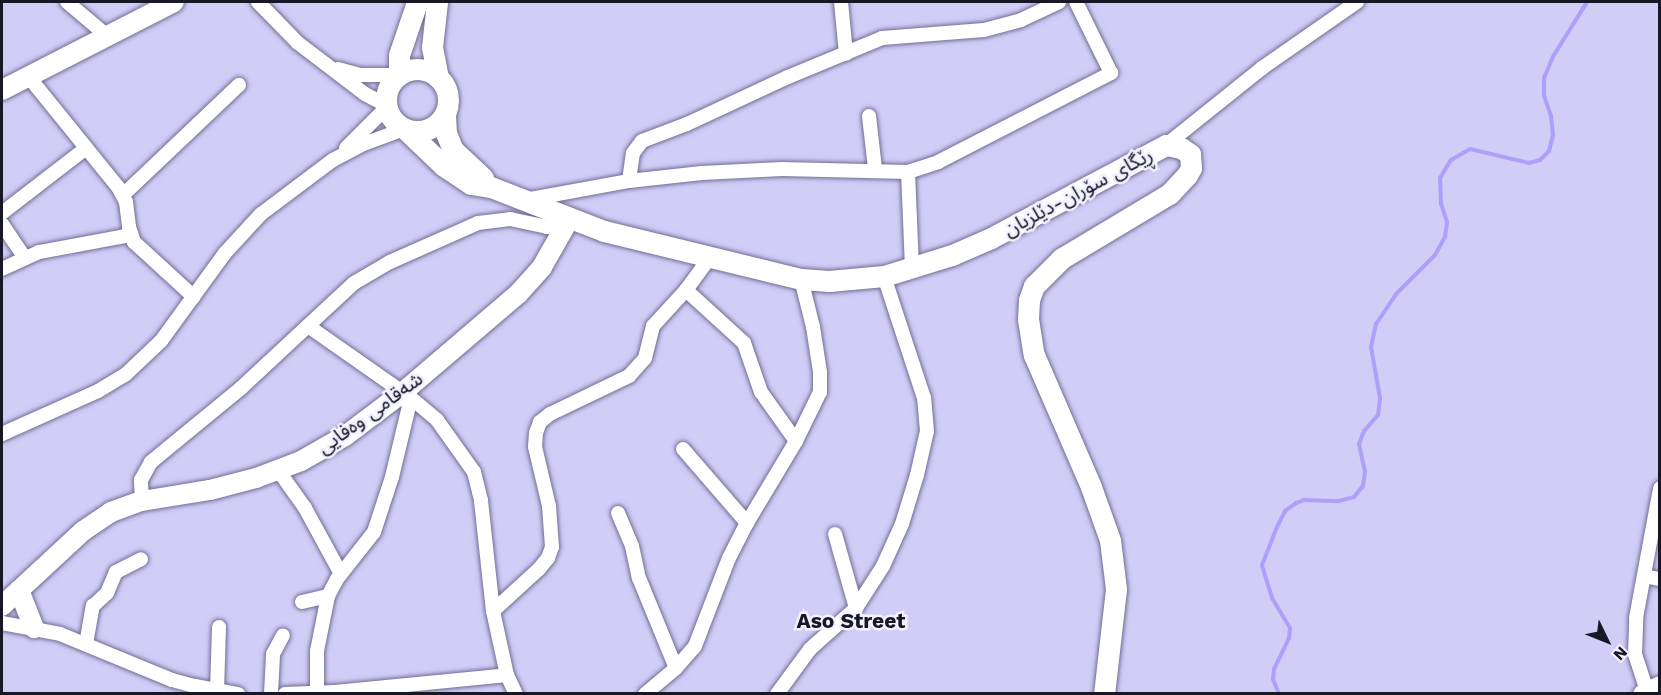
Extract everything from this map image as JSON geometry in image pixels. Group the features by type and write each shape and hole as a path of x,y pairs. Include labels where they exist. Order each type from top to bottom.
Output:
{"main road":[{"path":"399,75 399,55 417,2"},
{"path":"437,2 432,47 438,77"},
{"path":"419,69 438,77 444,83 449,99 445,115 428,130 405,129 394,122 386,106 388,89 399,75 419,69"},
{"name":"ڕێگای سۆران-دێلزیان","path":"445,115 446,133 453,150 491,188"},
{"name":"ڕێگای سۆران-دێلزیان","path":"405,129 471,184 491,188 631,238 801,279 856,280 884,276 912,268 981,243 1166,145 1181,147 1190,154 1191,168 1180,184 1155,205 1062,258 1034,286 1029,300 1028,319 1034,355 1092,487 1110,540 1116,589 1104,693"}],"street":[{"path":"68,2 106,35"},
{"path":"2,90 174,2"},
{"path":"258,2 281,29 365,94 386,106 333,160"},
{"path":"841,2 846,54"},
{"path":"629,181 633,153 642,141 687,124 745,95 882,38 984,30 1033,8 1059,2"},
{"path":"525,200 629,181 702,173 782,169 908,172 938,162 1111,73 1076,2"},
{"path":"1166,145 1262,68 1357,2"},
{"path":"328,64 362,75 399,75"},
{"path":"28,76 123,195 128,210 131,235 139,248 194,297"},
{"path":"123,195 239,85"},
{"path":"869,116 875,170"},
{"path":"2,434 98,391 125,375 161,341 248,226 274,202 333,160 361,145 405,129"},
{"path":"2,213 86,148"},
{"path":"908,172 912,268"},
{"path":"142,501 141,480 151,462 241,388 354,283 371,272 478,223 510,219 546,227 556,225 568,217"},
{"name":"شەقامی وەفایی","path":"2,606 91,524 121,507 142,501 233,485 278,470 345,436 406,395 531,281 552,252 568,217"},
{"path":"2,224 24,257"},
{"path":"2,269 24,257 131,235"},
{"path":"493,611 539,569 548,558 552,547 549,506 535,447 540,422 550,414 629,376 645,358 652,326 687,290 711,256"},
{"path":"777,693 810,650 856,608 883,566 902,524 927,431 924,398 884,276"},
{"path":"645,693 676,668 695,646 716,590 747,523 796,441 820,392 816,349 801,279"},
{"path":"687,290 744,343 761,392 796,441"},
{"path":"308,326 406,395 437,420 474,472 481,501 493,611 507,675 516,693"},
{"path":"317,692 317,651 328,596 341,574 374,532 392,477 406,395"},
{"path":"683,449 747,523"},
{"path":"278,470 305,508 341,574"},
{"path":"1650,690 1635,655 1636,618 1659,488"},
{"path":"618,513 632,546 642,587 676,668"},
{"path":"835,534 856,608"},
{"path":"86,644 93,606 107,593 119,568 141,559"},
{"path":"1644,576 1659,579"},
{"path":"20,590 34,628"},
{"path":"302,602 328,596"},
{"path":"2,623 34,628 86,644 172,687 238,693"},
{"path":"217,691 219,627"},
{"path":"271,693 273,654 283,635"},
{"path":"285,693 336,693 507,675"}],"waterway":[{"path":"1279,694 1273,679 1274,669 1289,638 1290,628 1272,598 1262,565 1277,527 1285,511 1296,503 1304,500 1339,501 1354,497 1363,486 1365,472 1359,444 1364,431 1378,415 1380,398 1371,347 1376,324 1396,294 1435,255 1445,237 1447,222 1441,204 1440,178 1451,160 1470,149 1529,163 1540,160 1549,151 1553,135 1551,116 1544,96 1544,78 1554,55 1587,2"}],"district":[{"name":"Aso Street","path":"851,621"}]}
